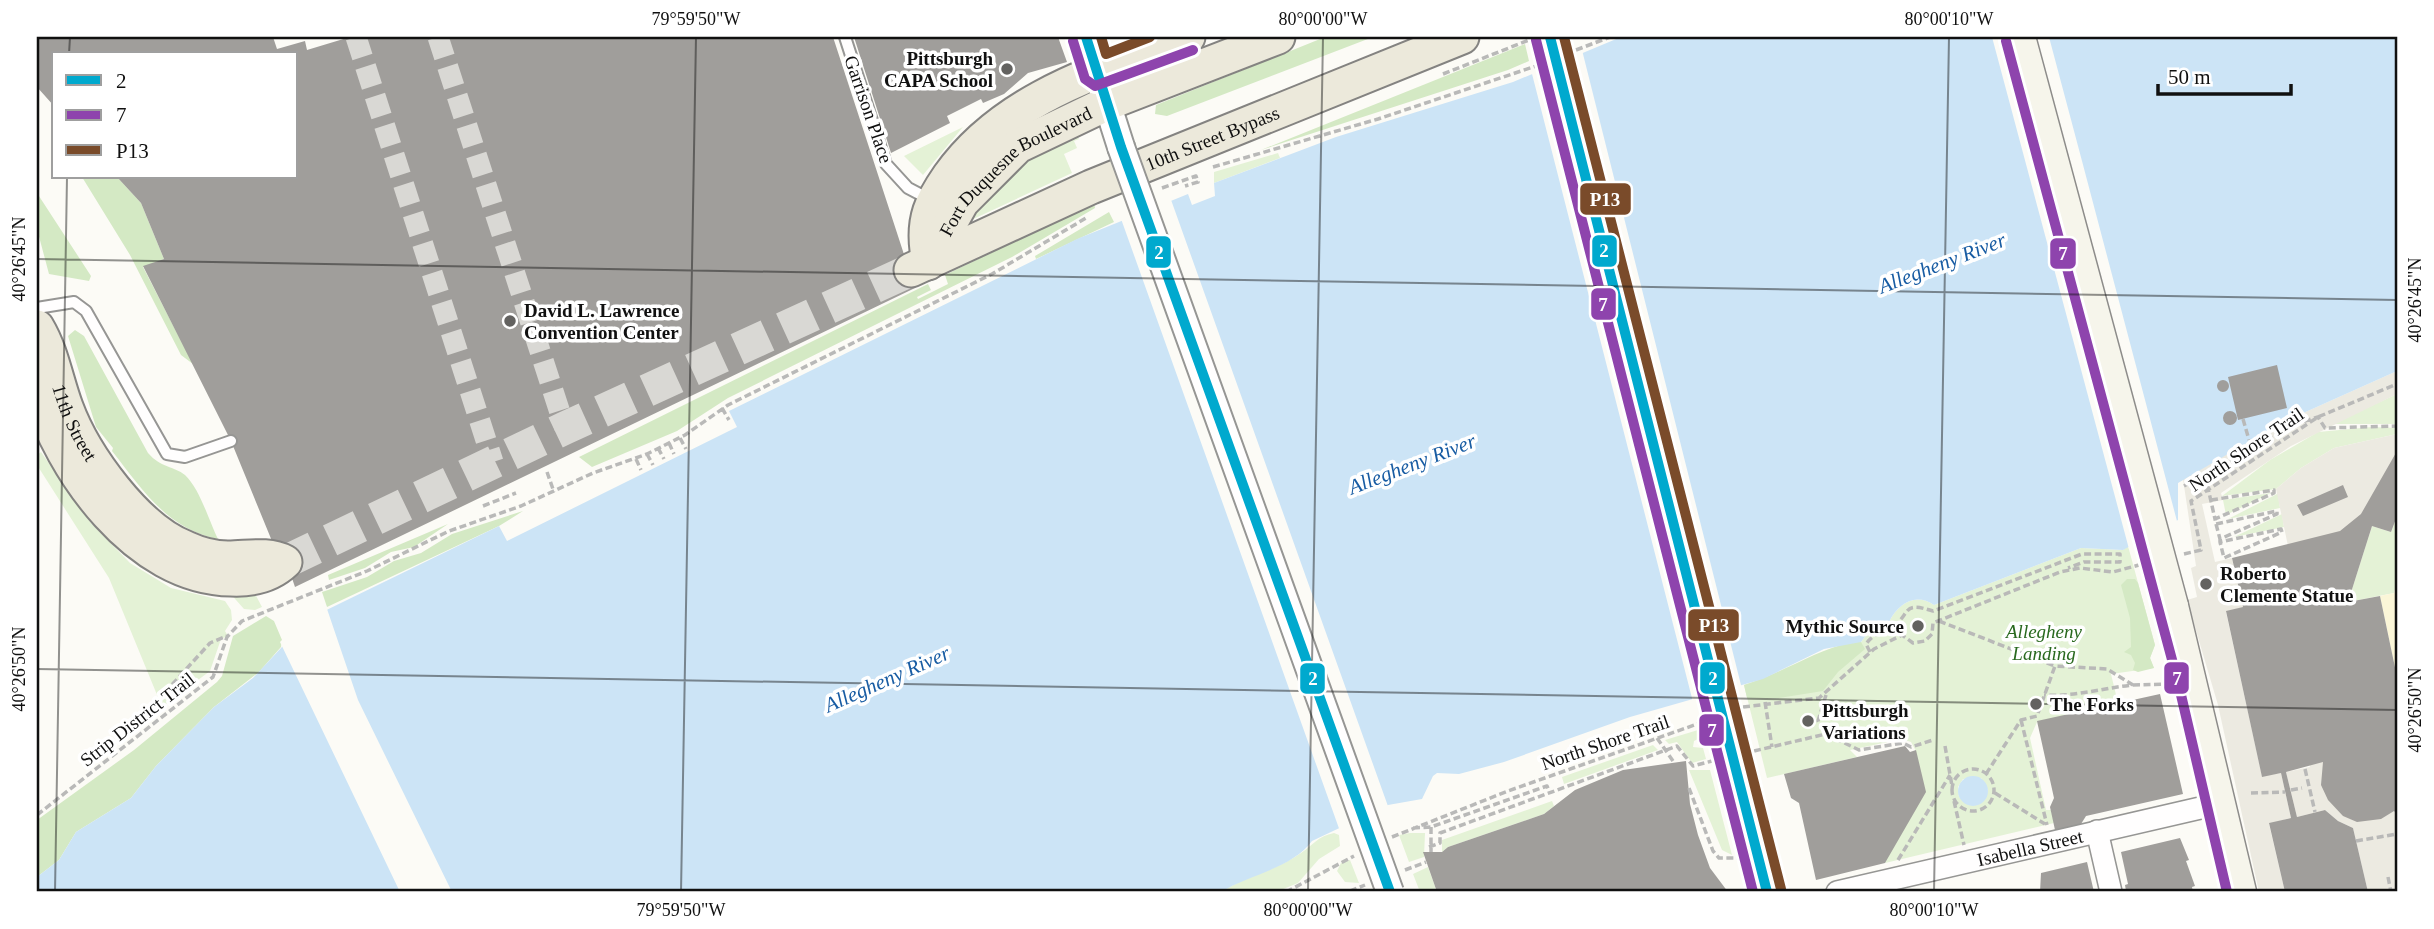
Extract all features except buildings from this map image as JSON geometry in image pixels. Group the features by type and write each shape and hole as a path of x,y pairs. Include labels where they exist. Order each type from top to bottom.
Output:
{"main road":[{"name":"Fort Duquesne Boulevard","path":"919,266 924,222 933,202 961,160 992,128 1016,111 1097,72 1188,37"},
{"name":"Fort Duquesne Boulevard","path":"919,266 962,202 1006,156 1059,124 1278,37"},
{"name":"10th Street Bypass","path":"919,266 1091,187 1462,37"},
{"path":"2020,37 2192,679 2241,892"},
{"name":"11th Street","path":"37,327 48,345 68,411 125,516 74,467 41,422 37,389"}],"street":[{"path":"1086,37 1121,147 1390,892"},
{"path":"1550,37 1766,892"},
{"name":"Isabella Street","path":"1837,892 2222,803"},
{"path":"2097,831 2111,892"}],"lane":[{"name":"Garrison Place","path":"845,37 886,164 908,188 933,202"},
{"path":"37,308 74,302 86,311 167,454 185,457 232,442"}],"path":[{"path":"1572,52 1610,37"},
{"path":"1156,185 1378,119 1537,65"},
{"path":"1162,188 1196,176 1198,182 1185,186"},
{"path":"547,472 554,492 593,473 647,454 680,438 722,408 992,274 1094,214"},
{"name":"North Shore Trail","path":"2180,555 2201,550 2191,501 2318,417 2397,384"},
{"path":"722,408 729,420"},
{"path":"2184,486 2295,424 2318,417 2325,428 2397,426"},
{"path":"2243,419 2249,440"},
{"path":"680,438 686,449"},
{"path":"668,443 674,454"},
{"path":"658,448 664,459"},
{"path":"647,454 653,465"},
{"path":"636,459 641,471"},
{"path":"2205,475 2224,558 2282,532 2281,529 2220,540"},
{"path":"2211,500 2274,490 2274,493 2216,521"},
{"name":"Strip District Trail","path":"37,815 213,677 233,628 256,615 367,571 398,554 417,549 442,534 554,492"},
{"path":"483,506 516,493"},
{"path":"2216,521 2277,511 2277,514 2220,540"},
{"path":"1740,708 1765,702 1805,700 1826,694 1870,652 1902,635 1913,643 1925,641 1932,634 1933,623 1938,620 2084,562 2120,562 2120,554 2082,554 1933,611 1913,607 1904,611 1895,626 1873,634 1866,644 1870,652"},
{"path":"2060,572 2080,568 2113,572 2140,565"},
{"path":"1938,620 2055,666 2107,668 2133,685"},
{"path":"158,700 210,643 228,636"},
{"path":"1986,774 2021,720 2037,716 2055,666"},
{"path":"2044,695 2076,695 2089,690 2168,684 2192,679"},
{"path":"1826,694 1818,721 1826,734 1859,750 1903,743 1911,747 1933,740"},
{"path":"1765,702 1772,747 1826,734"},
{"name":"North Shore Trail","path":"1386,840 1409,828 1715,718"},
{"path":"1952,791 1961,774 1974,769 1986,774 1994,793 2047,827 2021,720"},
{"path":"1657,738 1673,761"},
{"path":"1945,746 1966,850"},
{"path":"1431,827 1430,849 1440,844 1440,833 1665,750"},
{"path":"2305,768 2315,812"},
{"path":"1893,880 1950,775"},
{"path":"1409,828 1431,827 1548,786 1550,793"},
{"path":"1689,788 1713,852 1719,858 1738,858"},
{"path":"2291,790 2302,788"},
{"path":"2251,793 2285,792"},
{"path":"1954,798 1963,808 1976,811 1988,805 1994,793"},
{"path":"2356,841 2397,834"},
{"path":"1286,892 1363,851"},
{"path":"2388,877 2391,892"}],"green space":[{"path":"1325,37 1373,37 1167,116 1155,114 1156,105"},
{"path":"1525,44 1529,61 1508,70 1261,150"},
{"path":"963,127 923,175 904,156"},
{"path":"1077,135 1079,139 1074,141 1077,148 1064,154 1072,173 969,221 967,218 1015,164"},
{"path":"1278,153 1280,158 1214,183 1214,172"},
{"path":"83,178 118,178 141,203 164,259 143,267 193,364 181,355 130,255"},
{"path":"37,193 91,276 89,281 49,274 37,229"},
{"path":"1094,203 1095,208 1012,257 728,398 677,431 592,467 579,457 928,284 931,290 917,297 918,299 948,284 945,275"},
{"path":"1109,212 1114,222 1036,259 1035,256"},
{"path":"75,330 84,336 148,453 158,462 181,472 190,481 218,539 200,534 170,517 145,493 112,451 113,448 96,427 68,336"},
{"path":"2397,394 2397,424 2332,424"},
{"path":"2372,427 2397,428 2397,434 2334,448 2301,468 2276,489 2222,496 2270,460 2318,432"},
{"path":"41,452 91,523 130,563 171,588 225,601 231,610 232,620 225,631 228,636 221,639 210,671 162,707 109,578 37,465 37,455"},
{"path":"2271,493 2226,515 2223,500"},
{"path":"2277,494 2280,508 2228,519"},
{"path":"523,511 499,526 327,607 322,592 367,577 394,561 421,553 452,534"},
{"path":"2282,514 2284,527 2234,537"},
{"path":"2397,516 2397,582 2394,593 2348,602 2372,526 2391,532"},
{"path":"448,524 414,547 391,552 365,568 329,580 328,575"},
{"name":"Allegheny Landing","path":"2128,546 2155,645 2150,658 2154,668 2111,674 2118,703 2037,722 2030,738 2046,810 2051,810 2054,823 1885,863 1916,751 1911,742 1902,739 1850,750 1857,757 1767,778 1744,685 1861,642 1870,630 1889,622 1897,610 1908,602 1920,600 1934,605 2081,548 2123,550","holes":["1981,778 1988,790 1985,799 1977,805 1959,797 1958,787 1963,779"]},
{"path":"2127,579 2135,579 2138,583 2155,645 2150,658 2154,668 2138,672 2133,670 2135,663 2131,655 2124,652 2131,647 2130,618 2121,585"},
{"path":"253,590 262,607 255,610 244,609 228,591"},
{"path":"266,616 274,621 282,640 281,647 259,672 214,707 156,766 131,798 76,832 59,860 37,877 37,820 134,750 217,682 222,676 233,636"},
{"path":"1852,642 1861,642 1865,649 1838,672 1823,691 1779,698 1747,698 1744,685"},
{"path":"1698,730 1700,738 1694,741 1693,747 1703,748 1706,759 1692,763 1677,742 1669,744 1665,740"},
{"path":"1653,745 1658,750 1564,784 1562,777"},
{"path":"1689,770 1710,770 1732,855 1722,850"},
{"path":"1552,801 1554,806 1544,814 1448,847 1442,852 1442,840"},
{"path":"1425,833 1424,857 1409,862 1399,835"},
{"path":"1328,834 1339,835 1340,846 1319,859 1298,883 1276,892 1221,892 1292,859"},
{"path":"1350,860 1359,883 1345,882 1337,871 1341,863"},
{"path":"1428,867 1437,892 1420,892 1413,874"}],"sand":[{"path":"2397,582 2397,677 2380,596 2394,593"}],"shaded area":[{"path":"2397,371 2397,394 2291,446 2221,493 2223,500 2202,504 2215,562 2232,558 2243,607 2226,612 2262,776 2281,773 2291,818 2269,824 2285,892 2259,892 2218,705 2187,600 2197,597 2191,568 2196,566 2183,479 2283,422"},
{"path":"2397,434 2397,488 2390,497 2397,502 2397,516 2391,532 2372,526 2365,548 2342,552 2332,585 2355,579 2348,602 2288,546 2276,489 2301,468 2334,448"},
{"path":"2304,741 2389,743 2397,751 2397,892 2368,892 2353,828 2338,821 2325,810 2297,817 2286,772 2310,767"}],"water":[{"name":"Allegheny River","path":"1621,37 2397,37 2397,371 2283,422 2178,483 2178,520 2123,550 2081,548 1934,605 1927,601 1914,600 1902,605 1889,622 1870,630 1861,642 1824,649 1763,679 1630,717 1504,762 1459,774 1437,773 1422,799 1388,805 1312,841 1282,865 1221,892 37,892 37,877 59,860 76,832 131,798 156,766 214,707 253,678 308,619 499,526 507,541 737,427 729,411 1077,239 1188,194 1192,205 1215,196 1214,183 1336,137 1513,82"},
{"path":"1973,776 1984,780 1988,791 1984,802 1973,806 1962,802 1958,791 1962,780"}],"pier":[{"path":"1992,37 2049,37 2178,525 2129,549"},
{"path":"1582,50 1742,689 1693,702 1531,70"},
{"path":"1170,197 1389,809 1341,834 1120,216"},
{"path":"326,606 358,700 452,892 400,892 280,642 306,616"}],"tunnel":[{"path":"356,37 493,462"},
{"path":"438,37 565,428"},
{"path":"285,562 565,428 911,270"}],"transit line":[{"name":"2","path":"1086,37 1121,147 1390,892"},
{"name":"P13","path":"1101,37 1106,54 1150,37"},
{"name":"2","path":"1550,37 1767,892"},
{"name":"P13","path":"1564,37 1781,889"},
{"name":"7","path":"1536,40 1753,892"},
{"name":"7","path":"1073,41 1085,79 1095,86 1193,50"},
{"name":"7","path":"2006,41 2178,682 2227,892"}],"place":[{"name":"Pittsburgh CAPA School","path":"1007,69"},
{"name":"David L. Lawrence Convention Center","path":"510,321"},
{"name":"Roberto Clemente Statue","path":"2206,584"},
{"name":"Mythic Source","path":"1918,626"},
{"name":"The Forks","path":"2036,704"},
{"name":"Pittsburgh Variations","path":"1808,721"}]}
